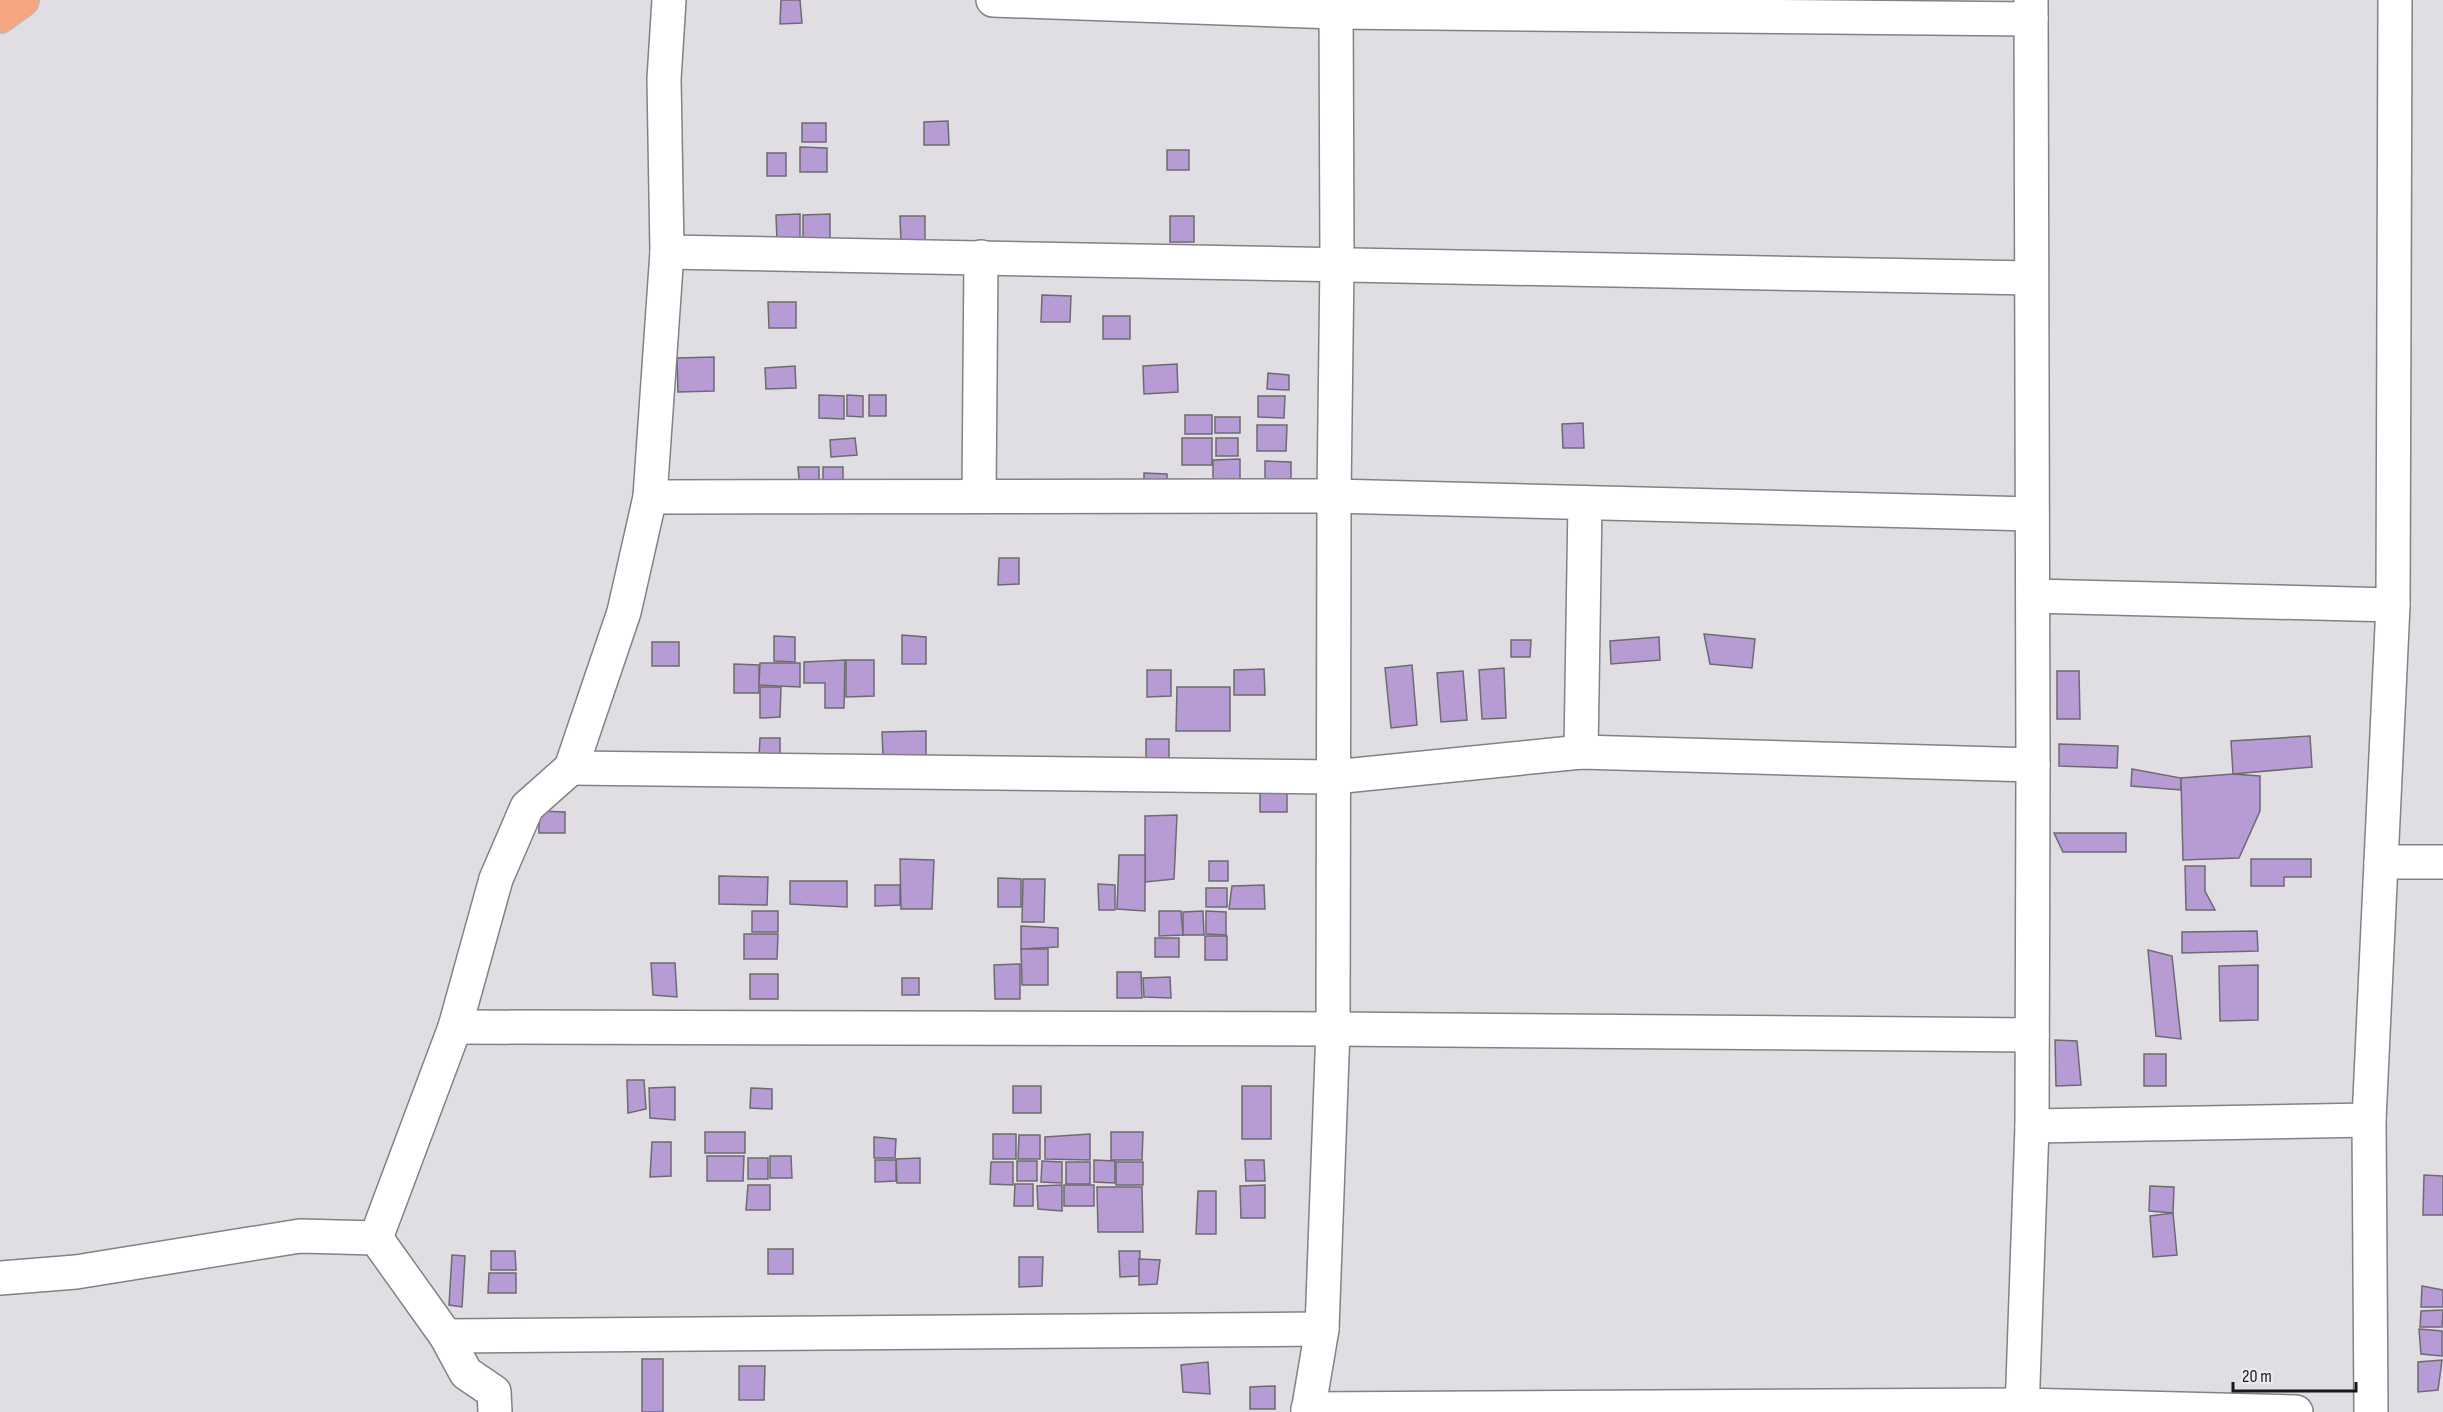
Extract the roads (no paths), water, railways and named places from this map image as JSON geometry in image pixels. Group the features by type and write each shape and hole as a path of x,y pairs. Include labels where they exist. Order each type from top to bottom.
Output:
{"highway":[{"path":"0,16 22,0"}],"street":[{"path":"376,1238 455,1027 496,879 527,807 571,768 624,612 650,497 668,252 664,79 669,0"},
{"path":"993,0 1336,6 2031,10 2032,1126 2022,1408"},
{"path":"2371,1412 2369,1120 2393,604 2395,0"},
{"path":"1336,6 1333,1029 1322,1329 1308,1410 2022,1408 2296,1412"},
{"path":"668,252 2031,278"},
{"path":"979,496 981,257"},
{"path":"650,497 1334,496 2032,514"},
{"path":"1581,752 1585,503"},
{"path":"2033,596 2393,604"},
{"path":"571,768 1334,777 1581,752 2033,765"},
{"path":"2381,862 2443,862"},
{"path":"455,1027 1333,1029 2032,1035"},
{"path":"2032,1126 2369,1120"},
{"path":"0,1278 76,1272 300,1236 376,1238"},
{"path":"376,1238 446,1336 466,1373 494,1392 495,1412"},
{"path":"446,1336 1322,1329"}]}
